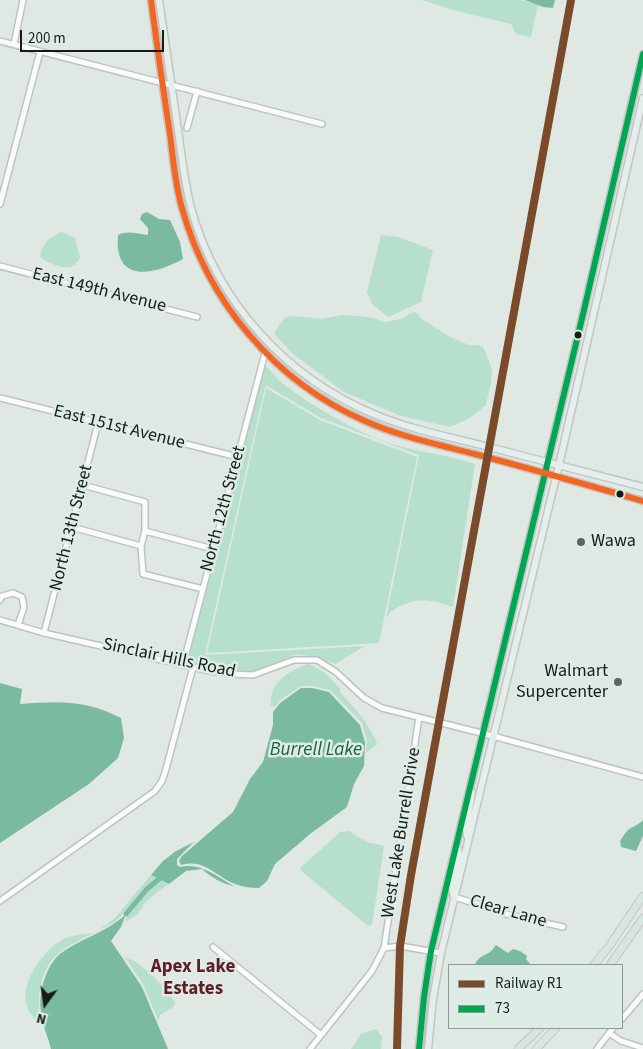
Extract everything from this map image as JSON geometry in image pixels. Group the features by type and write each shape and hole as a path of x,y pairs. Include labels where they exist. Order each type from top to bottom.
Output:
{"highway":[{"path":"595,964 643,896"},
{"path":"611,964 643,918"},
{"path":"518,1049 539,1029"},
{"path":"536,1049 555,1029"}],"main road":[{"path":"151,0 178,191 189,231 202,263 228,308 264,353 309,390 365,421 392,431 557,475 643,501"},
{"path":"159,0 187,189 201,236 212,264 231,296 268,343 291,364 320,386 376,415 417,428 643,487"},
{"path":"419,1049 431,951 643,54"},
{"path":"428,1049 433,999 441,953 557,475 643,98"},
{"path":"584,310 594,312"},
{"path":"516,593 520,594 521,601 514,630 516,639"},
{"path":"468,839 466,828 472,800 470,786"},
{"path":"454,897 452,888 459,854 456,848"}],"street":[{"path":"14,44 23,0"},
{"path":"0,41 322,124"},
{"path":"0,204 2,189 40,52"},
{"path":"187,128 197,91"},
{"path":"616,168 626,170"},
{"name":"East 149th Avenue","path":"0,266 198,317"},
{"name":"North 12th Street","path":"183,665 264,353"},
{"name":"East 151st Avenue","path":"0,398 238,457"},
{"name":"North 13th Street","path":"44,633 98,423"},
{"path":"83,485 145,502 145,531 141,546 143,574 203,589"},
{"path":"72,527 141,546"},
{"path":"145,531 214,549"},
{"path":"0,600 2,596 13,593 22,597 24,607 18,625"},
{"name":"Sinclair Hills Road","path":"0,620 44,633 230,674 253,675 294,660 317,660 327,666 364,698 382,708 483,733 643,777"},
{"path":"0,901 155,791 162,781 166,769 193,667"},
{"name":"West Lake Burrell Drive","path":"310,1049 372,971 384,948 419,717"},
{"name":"Clear Lane","path":"454,897 484,906 502,914 563,927"},
{"path":"384,948 400,946 441,953"},
{"path":"213,947 321,1035"},
{"path":"623,1017 641,1001 643,994"},
{"path":"597,1049 613,1029"},
{"path":"609,1033 621,1041 643,1048"}],"shaded area":[{"path":"422,0 520,0 538,4 531,37 516,34 511,24 453,10"},
{"path":"61,232 75,238 80,257 78,262 72,266 58,266 40,257 42,248 47,242"},
{"path":"381,235 398,237 433,250 421,302 388,317 372,304 367,292"},
{"path":"414,312 450,337 469,345 483,347 492,369 486,405 468,419 450,427 401,416 344,392 293,354 274,334 286,317 321,319 343,315 374,318 385,322 400,319"},
{"path":"264,364 296,394 321,410 361,431 386,442 475,464 453,607 435,602 417,601 400,606 386,618 419,455 321,418 267,386 265,387 205,654 365,646 335,664 298,654 252,672 225,671 186,662"},
{"path":"266,388 320,420 417,457 379,643 207,653"},
{"path":"309,664 324,672 340,688 340,692 363,718 377,744 366,753 367,741 362,723 330,690 313,686 301,686 279,701 276,706 271,706 273,690 281,679 294,670"},
{"path":"349,831 367,842 384,846 372,925 368,926 300,868 340,832"},
{"path":"151,875 169,884 144,904 138,914 125,922 128,913 125,912 115,922 99,930 115,918"},
{"path":"94,933 63,950 48,966 39,993 41,1019 38,1023 28,1009 25,994 36,966 49,950 63,939"},
{"path":"125,957 136,962 152,975 168,992 175,1003 173,1007 160,1015 158,1020 144,986"},
{"path":"376,1029 382,1037 381,1049 351,1049 361,1034"}],"water":[{"path":"525,0 555,0 553,8 543,7"},
{"path":"147,212 159,219 170,220 180,242 183,259 148,272 129,268 122,261 118,251 118,235 129,233 148,235 148,228 140,219 142,214"},
{"path":"0,683 22,689 20,704 72,703 108,712 121,718 124,738 118,758 89,784 0,843"},
{"name":"Burrell Lake","path":"301,688 312,688 329,692 360,725 365,742 364,766 354,784 347,807 310,834 275,864 267,881 259,888 235,884 203,866 189,863 181,865 179,861 182,856 233,812 250,779 263,762 273,725 273,712 280,703"},
{"path":"643,820 643,836 636,851 621,847 620,841 628,830"},
{"path":"194,842 177,859 177,865 180,867 202,868 234,886 217,880 202,869 186,871 169,884 151,875 163,861 176,851"},
{"path":"126,914 121,927 111,941 142,987 168,1049 51,1049 40,1004 47,972 55,959 68,948 110,926"},
{"path":"496,945 508,953 513,949 520,951 527,956 526,959 530,964 475,964 479,958 491,951"}],"waterway":[{"path":"126,914 147,889 164,875"}],"rail line":[{"name":"R1","path":"397,1049 400,946 411,875 571,0"}],"transit line":[{"path":"151,0 176,180 182,208 194,243 209,275 228,306 250,335 274,361 332,405 379,427 409,437 643,501"},
{"name":"73","path":"419,1049 431,951 643,54"}],"place":[{"name":"Wawa","path":"581,542"},
{"name":"Walmart Supercenter","path":"618,682"}],"district":[{"name":"Apex Lake Estates","path":"193,979"}]}
